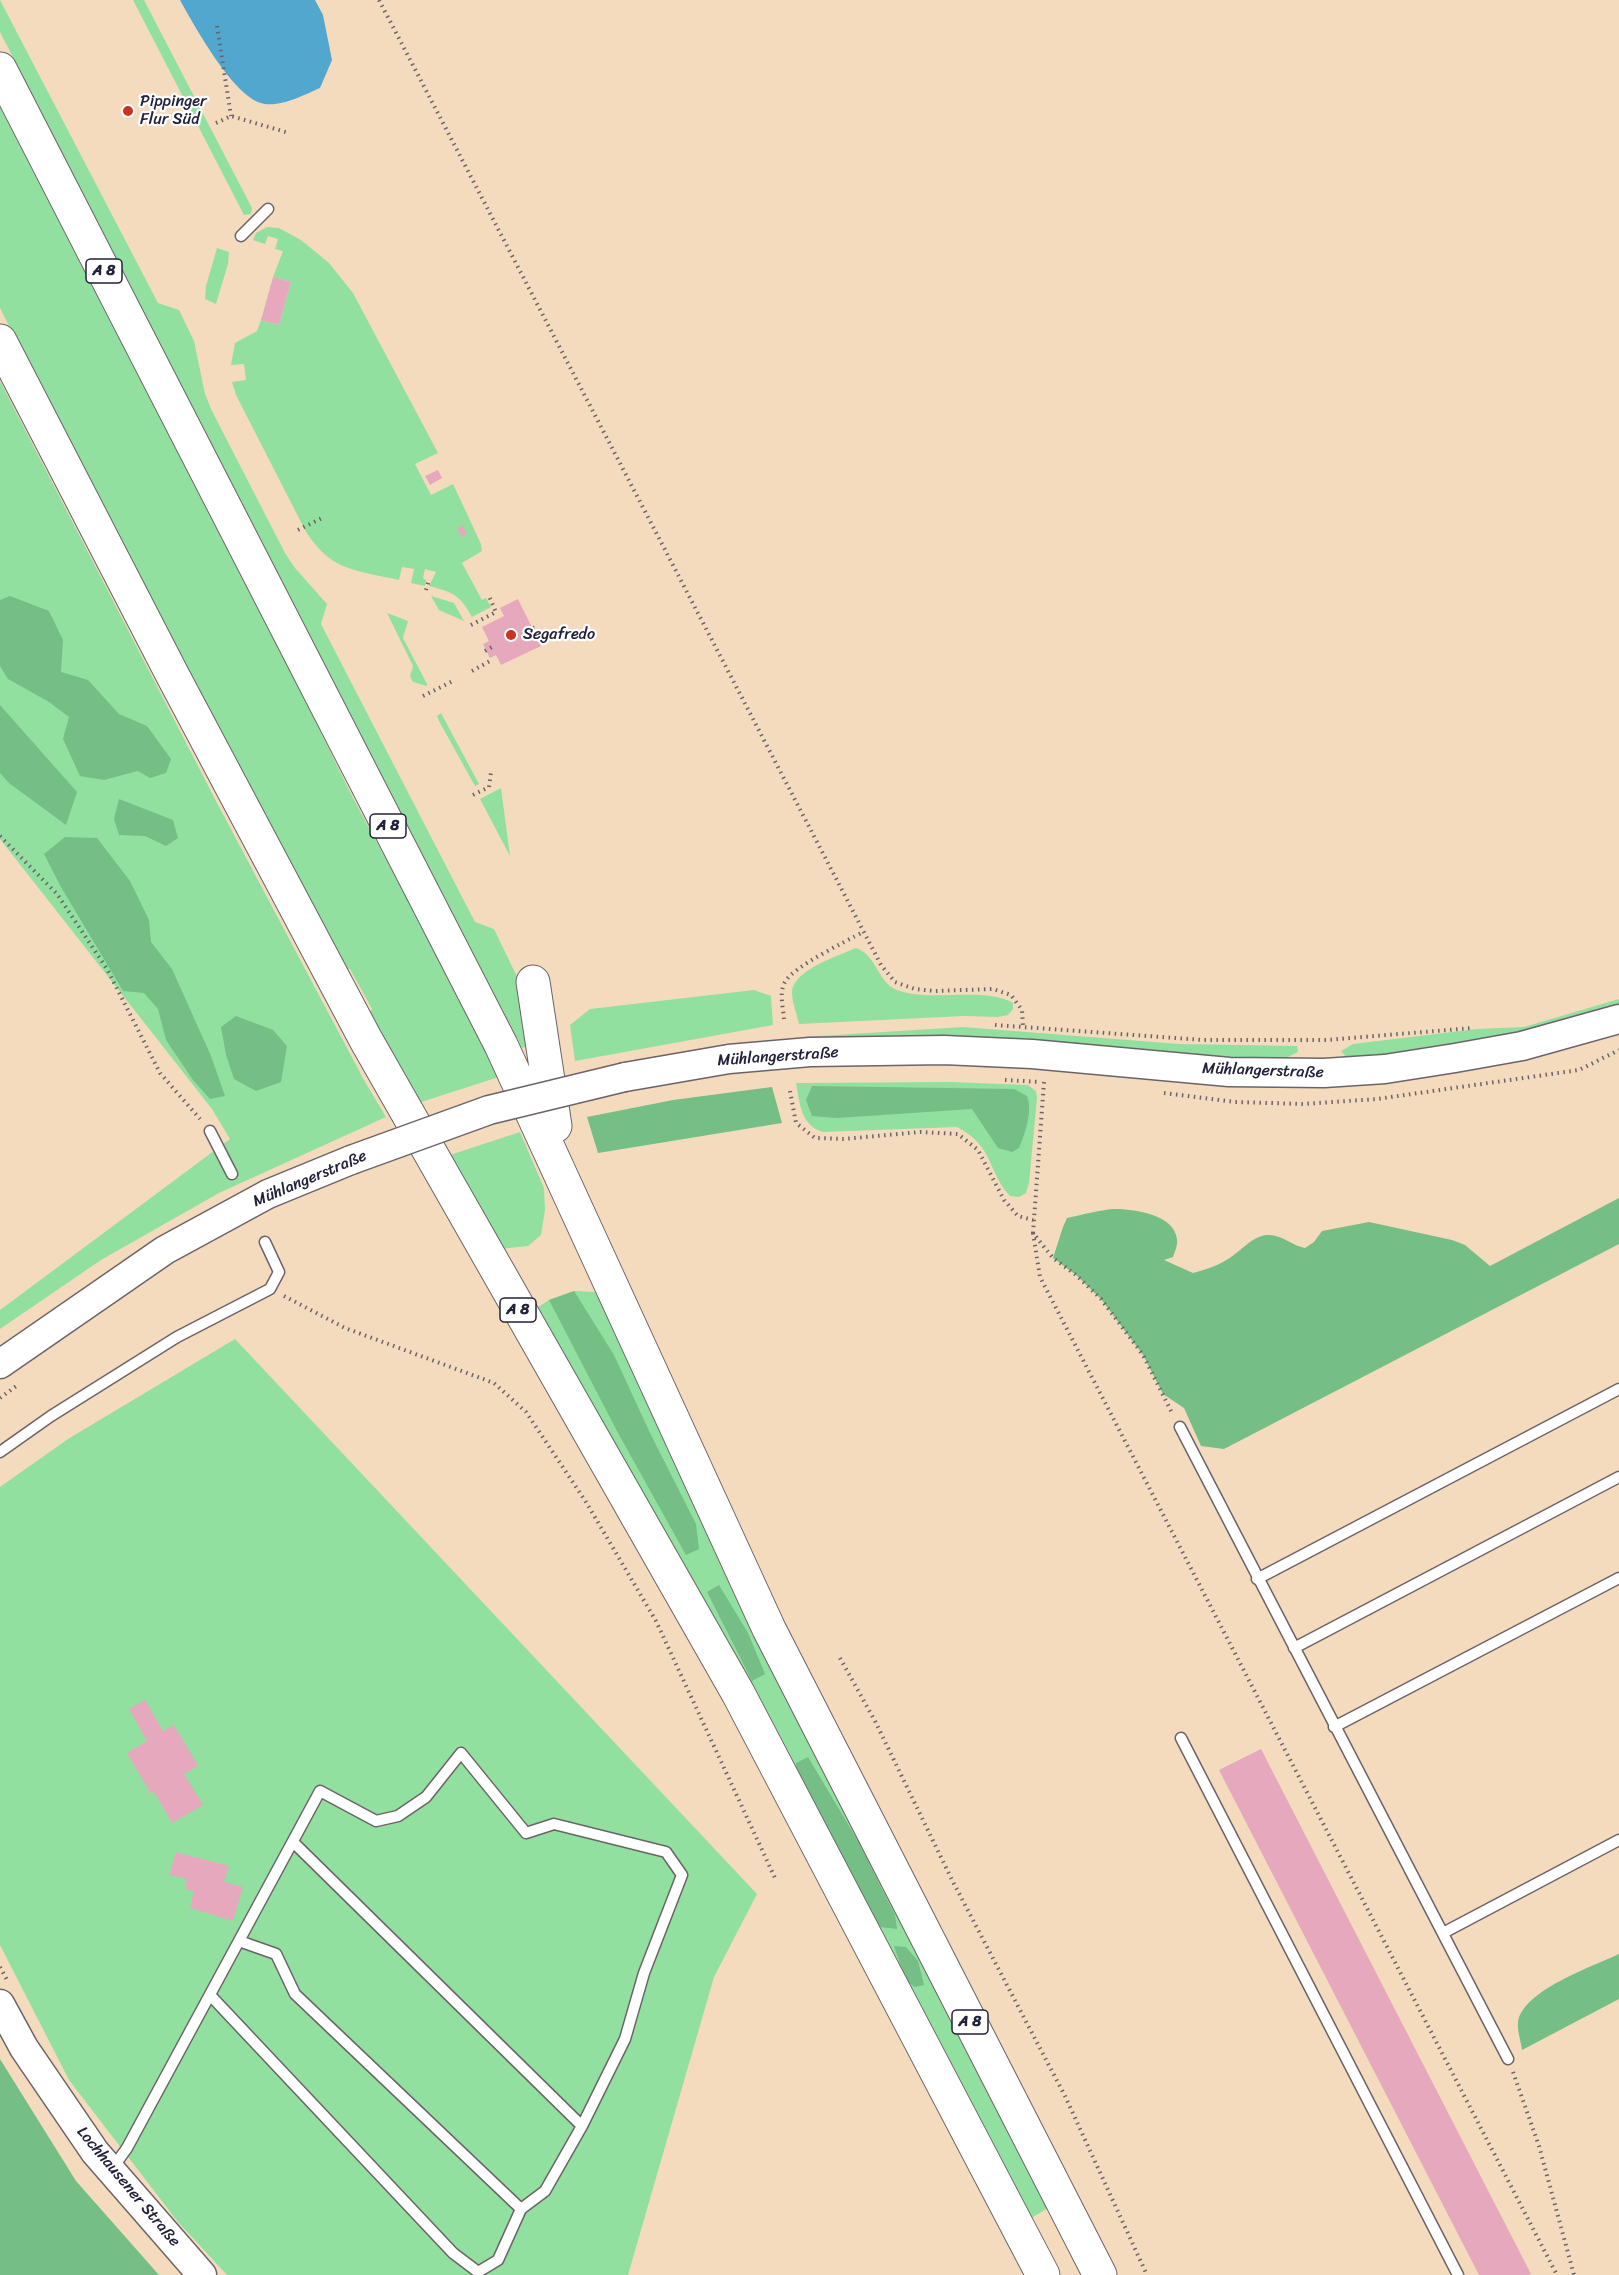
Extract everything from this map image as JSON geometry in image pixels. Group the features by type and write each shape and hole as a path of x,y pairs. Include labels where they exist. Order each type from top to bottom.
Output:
{"highway":[{"name":"A 8","path":"0,69 501,1045 769,1629 1100,2275"},
{"name":"A 8","path":"0,341 173,676 366,1040 738,1693 1043,2275"},
{"path":"533,982 563,1181"}],"main road":[{"name":"Mühlangerstraße","path":"9,1374 165,1250 268,1194 351,1160 489,1110 625,1077 729,1059 810,1052 944,1050 1032,1054 1229,1072 1324,1073 1385,1069 1522,1046 1619,1019"},
{"name":"Lochhausener Straße","path":"0,2004 37,2067 95,2152 202,2275"}],"lane":[{"path":"241,236 268,209"},
{"path":"210,1131 232,1174"},
{"path":"0,1452 51,1416 177,1336 270,1289 279,1272 265,1242"},
{"path":"1257,1579 1619,1389"},
{"path":"1180,1427 1508,2059"},
{"path":"1294,1648 1619,1477"},
{"path":"1334,1727 1619,1578"},
{"path":"1181,1738 1458,2275"},
{"path":"111,2169 127,2148 320,1791 376,1821 399,1816 426,1797 461,1753 526,1833 555,1824 666,1852 682,1875 644,1973 625,2039 582,2126 545,2191 521,2209 498,2260 478,2272 453,2253 210,1995"},
{"path":"1443,1933 1619,1840"},
{"path":"293,1842 582,2126"},
{"path":"239,1941 276,1954 295,1994 521,2209"}],"path":[{"path":"379,0 863,932 881,965 895,982 915,989 934,991 993,989 1011,995 1022,1010 1023,1026 1214,1040 1326,1040 1478,1027"},
{"path":"217,26 231,116"},
{"path":"216,123 231,116 289,133"},
{"path":"298,530 324,517"},
{"path":"426,590 429,580"},
{"path":"489,596 496,612 496,620"},
{"path":"471,626 496,612"},
{"path":"485,651 492,647"},
{"path":"472,671 490,661"},
{"path":"423,696 455,680"},
{"path":"473,795 489,787 491,771"},
{"path":"0,836 57,894 107,969 160,1073 210,1131"},
{"path":"784,1018 781,996 784,983 795,971 863,932"},
{"path":"996,1079 1044,1082 1033,1220 1033,1233 1041,1277 1557,2275"},
{"path":"790,1091 796,1123 815,1138 844,1139 920,1132 958,1134 978,1150 1004,1200 1018,1216 1033,1220"},
{"path":"1033,1233 1053,1258 1076,1275 1101,1299 1143,1355 1180,1427"},
{"path":"270,1289 345,1328 494,1383 526,1412 586,1502 656,1621 775,1878"},
{"path":"0,1398 9,1374"},
{"path":"840,1658 875,1721 952,1880 1065,2096 1147,2275"},
{"path":"1508,2059 1539,2146 1574,2275"}],"green space":[{"path":"0,0 158,303 179,310 194,341 205,394 212,411 285,553 295,568 327,604 321,624 475,922 494,929 521,985 530,1045 522,1048 0,32"},
{"path":"133,0 144,0 252,208 251,214 244,215"},
{"path":"0,100 218,523 351,794 502,1076 415,1104 366,1017 372,1009 350,969 341,968 100,505 0,308"},
{"path":"267,227 279,228 301,240 329,263 353,293 438,453 415,464 431,495 453,484 481,544 482,551 462,563 482,600 486,598 491,607 472,617 455,595 429,586 436,572 425,569 423,578 426,580 425,586 411,583 414,569 402,567 399,580 345,567 324,554 305,530 236,395 232,382 246,380 244,364 231,365 235,343 257,331 261,320 279,325 291,282 273,277 283,251 275,249 278,239 268,236 265,244 253,240 256,233"},
{"path":"217,248 229,252 228,264 216,304 205,299 206,286"},
{"path":"0,381 216,801 364,1080 386,1117 219,1193 101,1260 0,1329 0,1310 230,1139 212,1109 0,839"},
{"path":"10,596 49,611 63,640 61,672 88,680 119,714 147,726 171,759 166,773 150,778 138,771 104,780 80,776 63,739 69,717 49,702 8,679 0,666 0,600"},
{"path":"431,596 454,603 464,621 439,610"},
{"path":"387,613 408,621 403,638 427,686 413,682 410,676 413,666"},
{"path":"0,705 77,792 66,825 9,783 0,773"},
{"path":"441,713 479,784 475,786 439,721 437,716"},
{"path":"501,788 510,856 480,799"},
{"path":"119,799 173,820 178,838 166,846 145,836 119,835 114,819"},
{"path":"65,837 97,838 130,881 149,920 151,942 172,969 211,1056 225,1096 210,1099 193,1080 166,1040 158,1009 144,993 123,991 44,854"},
{"path":"856,948 868,956 885,981 897,990 911,994 1001,998 1013,1003 1013,1009 1008,1015 998,1017 964,1016 799,1024 792,996 794,984 818,965"},
{"path":"754,990 771,996 773,1025 575,1061 570,1025 590,1009"},
{"path":"1619,999 1619,1007 1563,1025 1447,1049 1348,1059 1341,1051 1353,1044 1477,1029 1524,1027"},
{"path":"236,1016 273,1030 287,1046 281,1082 256,1091 234,1079 226,1055 221,1027"},
{"path":"963,1027 1179,1044 1297,1046 1298,1052 1282,1060 1227,1061 804,1040 803,1037"},
{"path":"950,1082 1028,1085 1036,1091 1029,1183 1026,1193 1019,1197 1010,1196 978,1143 957,1127 823,1132 815,1129 805,1119 802,1112 796,1083"},
{"path":"812,1086 1014,1089 1027,1096 1029,1115 1019,1148 1012,1152 998,1148 972,1109 837,1118 812,1116 806,1100"},
{"path":"772,1087 782,1123 598,1153 587,1117 673,1100"},
{"path":"520,1132 544,1188 545,1210 541,1235 528,1246 500,1249 447,1156"},
{"path":"1619,1198 1619,1244 1224,1449 1201,1446 1184,1408 1163,1394 1143,1355 1101,1299 1076,1275 1053,1258 1067,1218 1114,1209 1142,1212 1169,1224 1174,1231 1177,1244 1173,1257 1164,1260 1193,1273 1224,1261 1263,1235 1278,1237 1305,1248 1314,1242 1322,1231 1369,1222 1452,1240 1465,1245 1490,1266"},
{"path":"574,1291 599,1292 1050,2207 1026,2221 674,1546 537,1308 549,1300"},
{"path":"574,1291 614,1355 696,1524 699,1549 686,1555 618,1433 549,1300"},
{"path":"235,1339 757,1894 714,1977 628,2275 227,2275 178,2222 69,2080 0,1945 0,1487 68,1439"},
{"path":"719,1585 748,1633 765,1674 752,1681 707,1592"},
{"path":"808,1757 858,1841 895,1915 897,1929 880,1927 796,1771 796,1763"},
{"path":"894,1946 906,1947 918,1961 924,1985 915,1987 906,1981"},
{"path":"1619,1954 1619,1999 1522,2050 1518,2022 1523,2010 1532,2000 1560,1981"},
{"path":"0,2059 76,2181 159,2275 0,2275"}],"water":[{"path":"180,0 315,0 323,15 332,60 320,88 290,101 273,104 258,102 236,85 225,72"}],"building":[{"path":"273,277 291,282 279,325 261,320"},
{"path":"438,470 442,478 430,485 425,476"},
{"path":"462,525 467,534 462,537 457,529"},
{"name":"Segafredo","path":"518,599 541,646 501,665 496,655 490,658 483,644 489,641 482,627 504,616 500,608"},
{"path":"145,1700 163,1731 174,1725 198,1766 184,1774 203,1805 172,1823 154,1792 151,1794 127,1753 147,1741 129,1709"},
{"path":"1261,1749 1531,2274 1479,2275 1219,1770"},
{"path":"176,1852 229,1866 224,1882 243,1887 233,1921 190,1908 194,1891 185,1889 187,1879 169,1875"}],"place":[{"name":"Pippinger Flur Süd","path":"128,111"},
{"name":"Segafredo","path":"511,635"}]}
